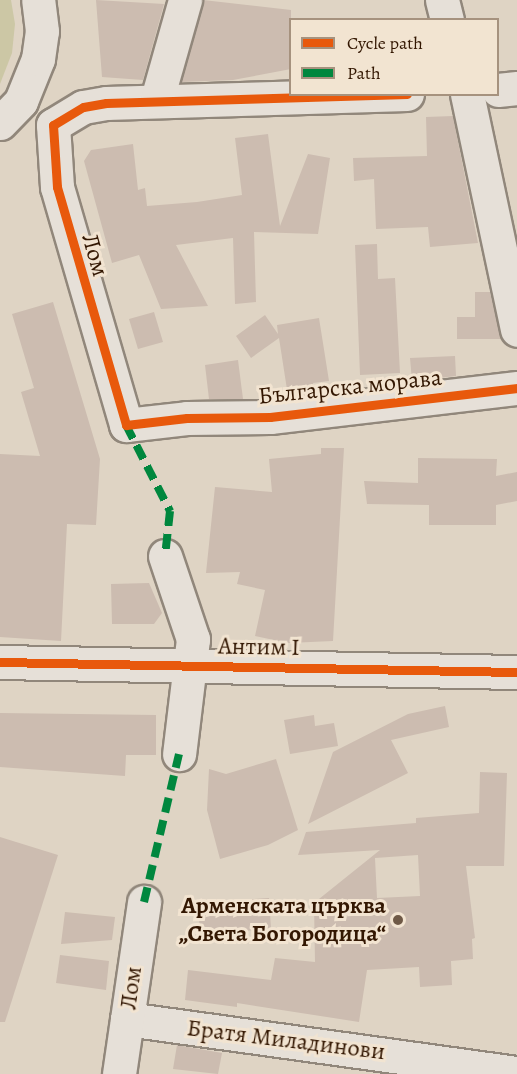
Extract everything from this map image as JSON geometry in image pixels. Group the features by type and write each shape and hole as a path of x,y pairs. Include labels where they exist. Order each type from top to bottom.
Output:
{"street":[{"path":"0,123 21,100 38,59 42,31 38,0"},
{"path":"185,0 158,99 307,96"},
{"path":"442,0 446,18"},
{"path":"499,90 517,88"},
{"path":"467,96 517,330"},
{"name":"Лом","path":"126,425 57,188 53,125 82,107 158,99"},
{"name":"Българска морава","path":"126,425 187,418 270,417 517,388"},
{"path":"165,556 193,639 179,754"},
{"name":"Антим I","path":"0,662 517,672"},
{"name":"Лом","path":"119,1074 144,902"},
{"name":"Братя Миладинови","path":"127,1019 517,1073"}],"shaded area":[{"path":"0,0 11,0 15,24 12,53 0,84"}],"building":[{"path":"96,0 164,4 143,80 102,77"},
{"path":"203,0 291,10 289,69 233,80 181,82"},
{"path":"453,116 478,243 430,247 428,227 376,229 374,179 354,181 353,158 427,156 426,117"},
{"path":"268,134 280,226 308,154 330,158 318,234 254,232 256,302 235,304 233,238 176,245 208,306 161,309 139,255 112,263 84,161 91,150 133,144 138,190 145,188 147,206 197,202 242,195 235,138"},
{"path":"377,244 378,279 395,278 400,373 360,375 355,245"},
{"path":"475,292 490,292 501,339 457,339 457,317 475,317"},
{"path":"53,302 100,459 96,525 67,524 61,641 0,637 0,454 40,456 21,392 34,388 12,314"},
{"path":"154,312 163,342 138,349 129,319"},
{"path":"265,315 278,334 277,325 319,318 329,381 313,383 315,393 288,396 279,338 251,358 236,336"},
{"path":"455,356 456,376 412,381 410,358"},
{"path":"238,360 243,399 209,399 205,365"},
{"path":"321,448 344,448 333,641 288,643 255,636 265,590 237,584 240,572 206,573 215,487 272,492 269,459 321,454"},
{"path":"418,458 497,459 496,476 517,472 517,501 496,505 496,525 429,525 429,505 367,504 364,481 418,483"},
{"path":"149,583 162,613 154,624 112,624 111,584"},
{"path":"445,706 449,727 391,740 408,773 308,824 333,752 408,714"},
{"path":"0,713 156,715 156,755 126,755 125,776 0,767"},
{"path":"314,715 315,726 334,723 338,746 290,754 284,720"},
{"path":"276,759 298,830 268,845 220,859 207,810 209,769 226,774"},
{"path":"480,772 507,773 504,866 466,866 475,938 472,939 473,959 451,961 452,985 420,987 419,967 367,970 359,1022 237,1003 237,1007 185,1000 188,970 271,980 275,958 315,962 314,903 380,850 298,855 306,832 416,823 416,818 479,813","holes":["418,855 420,896 377,898 375,858"]},
{"path":"0,837 58,855 5,1022 0,1022"},
{"path":"269,898 271,929 200,934 198,903"},
{"path":"65,912 115,917 112,940 61,944"},
{"path":"60,955 109,961 106,990 56,983"},
{"path":"177,1045 222,1053 218,1074 173,1069"}],"marked path":[{"path":"126,425 170,511 165,556"},
{"path":"144,902 179,754"}],"cycle path":[{"path":"340,96 106,103 83,107 53,125 57,187 126,425 187,418 270,417 517,388"},
{"path":"0,662 517,672"}],"place":[{"name":"Арменската църква „Света Богородица“","path":"398,920"}]}
